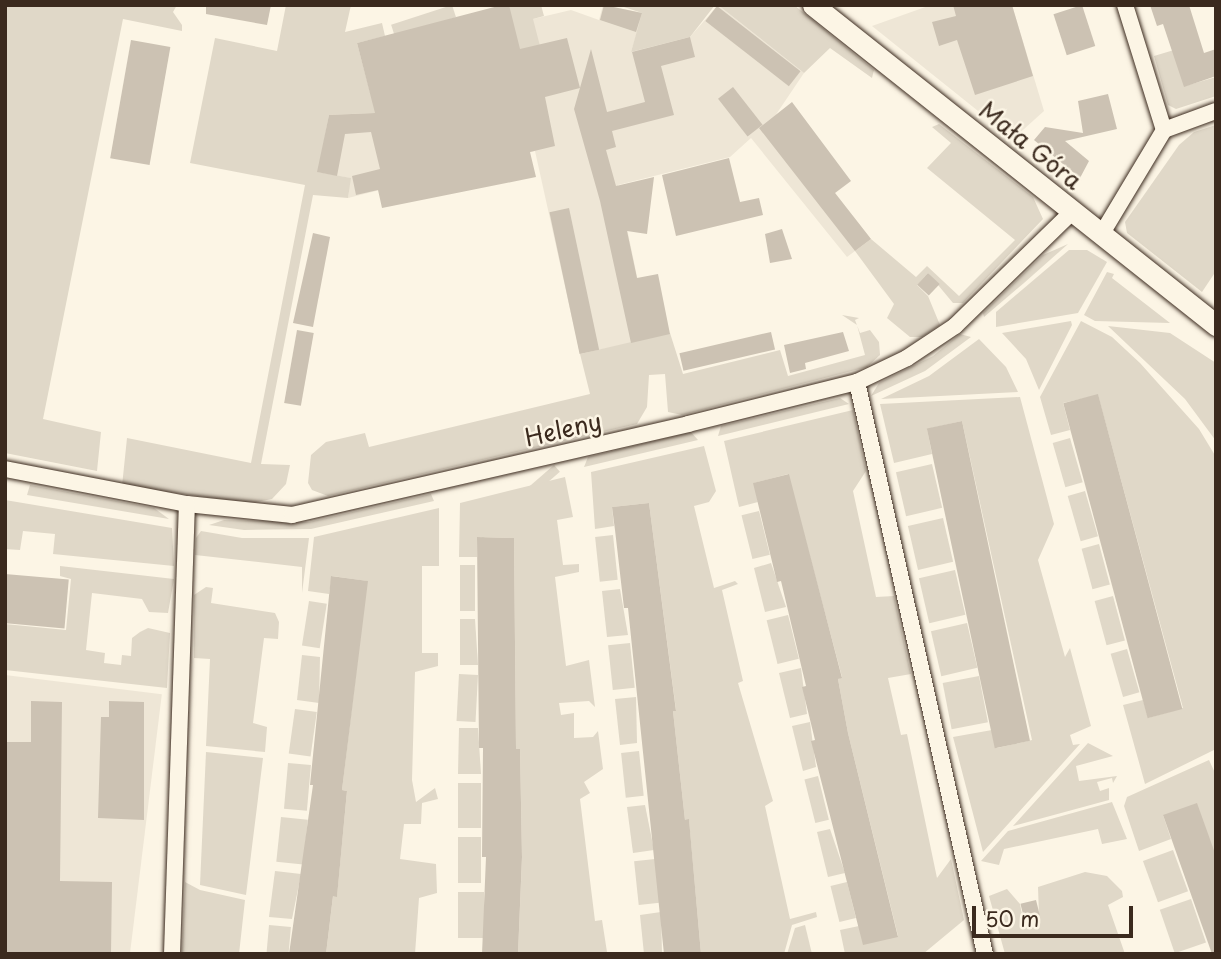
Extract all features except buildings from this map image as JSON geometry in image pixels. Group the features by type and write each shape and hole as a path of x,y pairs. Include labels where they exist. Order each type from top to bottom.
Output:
{"street":[{"name":"Mała Góra","path":"813,5 1216,325"},
{"path":"1125,5 1164,130"},
{"path":"1101,235 1164,130 1216,111"},
{"name":"Heleny","path":"5,468 187,504 292,514 857,383 934,343 955,326 1072,212"},
{"path":"857,383 985,954"},
{"path":"172,954 187,504"}],"shaded area":[{"path":"5,5 177,5 173,12 182,25 182,31 123,19 43,419 101,432 97,471 5,453"},
{"path":"286,5 351,5 345,32 382,23 385,36 357,43 370,92 509,5 541,5 544,16 533,19 547,73 396,112 329,115 318,172 351,178 348,198 313,195 261,464 290,465 286,484 272,499 251,503 122,486 127,438 251,463 305,185 190,163 215,38 277,51"},
{"path":"452,5 456,17 395,37 391,25"},
{"path":"603,5 643,13 631,52 690,37 718,5 804,73 775,116 871,239 847,257 751,138 730,157 618,185 650,339 580,354 535,151 348,198 350,178 317,172 329,115 396,112 533,19 571,10 599,20"},
{"path":"618,5 715,5 690,37 631,52 642,13"},
{"path":"718,5 794,5 874,70 872,78 830,48 804,73"},
{"path":"931,5 1012,5 1044,111 1013,139 872,26"},
{"path":"1174,50 1185,86 1216,77 1216,96 1176,109 1168,105 1154,56"},
{"path":"939,124 1033,197 1043,219 963,303 953,303 928,273 917,285 928,296 940,325 922,337 910,337 887,318 894,304 855,251 871,239 916,277 927,266 959,296 1015,240 927,168 951,143 932,127"},
{"path":"1216,125 1216,271 1202,292 1127,233 1125,222 1179,145 1194,132"},
{"path":"1068,244 984,317 983,313 1043,255"},
{"path":"1069,250 1087,250 1107,262 1078,313 996,327 996,312"},
{"path":"1107,272 1114,274 1112,278 1170,323 1095,321 1084,315"},
{"path":"842,315 859,318 855,320 857,325"},
{"path":"1071,321 1072,325 1039,390 1026,359 1002,333"},
{"path":"1081,321 1112,337 1140,363 1199,429 1216,457 1216,749 1145,784 1123,705 1143,700 1148,718 1183,708 1098,395 1063,403 1070,430 1051,435 1040,397"},
{"path":"857,326 860,333 870,330 879,342 880,355 867,367 682,415 668,412 665,374 649,375 647,407 637,424 328,496 312,490 308,483 311,455 326,442 365,433 369,447 590,394 580,354 670,333 683,374 780,350 788,376 865,355"},
{"path":"1108,326 1170,333 1216,363 1216,441 1185,399"},
{"path":"960,334 971,337 925,371 871,396 879,383 933,356"},
{"path":"979,339 1006,367 1018,392 881,399 929,376"},
{"path":"1020,397 1054,524 1038,560 1065,657 1070,648 1091,726 1070,735 1073,745 1080,744 983,852 953,737 992,730 997,748 1032,740 962,421 927,429 932,454 894,463 880,404"},
{"path":"840,398 849,404 718,436 721,426"},
{"path":"853,410 866,471 853,491 876,597 894,596 911,674 888,678 901,735 907,734 937,878 951,859 964,920 923,954 845,954 840,930 859,926 898,936 848,733 838,679 842,677 788,474 754,483 758,502 739,507 724,441"},
{"path":"691,432 698,440 584,467 588,457"},
{"path":"1070,438 1083,482 1065,487 1053,443"},
{"path":"704,446 716,491 709,502 694,506 714,588 735,581 738,584 722,590 743,681 738,683 773,801 765,806 790,919 816,912 817,917 792,925 784,954 701,954 689,820 685,820 673,711 676,710 649,503 612,507 614,526 595,529 591,472"},
{"path":"932,464 942,508 906,516 896,472"},
{"path":"554,465 560,472 483,539 477,532"},
{"path":"565,477 573,517 557,520 563,565 579,564 579,572 555,577 566,666 589,660 595,707 589,701 559,703 561,715 574,713 574,738 593,737 598,731 603,769 584,782 590,793 580,799 595,921 602,920 607,952 518,954 522,858 520,749 516,749 514,538 477,537 477,557 459,557 460,503"},
{"path":"30,485 154,508 169,519 27,495"},
{"path":"1085,491 1098,536 1081,541 1068,496"},
{"path":"431,494 434,501 311,529 244,530 209,525 224,520 309,522"},
{"path":"5,500 172,528 174,566 53,554 55,534 23,531 20,550 5,549"},
{"path":"439,508 439,566 422,566 422,653 438,653 438,666 415,672 412,780 416,802 435,788 438,799 422,803 421,824 404,824 400,859 436,864 437,893 419,898 415,954 326,954 333,896 337,896 347,791 342,790 367,581 332,576 329,594 308,591 314,537"},
{"path":"759,511 770,555 752,559 742,515"},
{"path":"943,518 953,562 918,570 908,526"},
{"path":"201,531 242,538 309,538 302,593 302,567 195,555 196,538"},
{"path":"613,535 618,580 600,582 595,537"},
{"path":"1099,544 1110,585 1092,589 1082,549"},
{"path":"771,563 786,607 765,612 754,568"},
{"path":"460,565 475,565 475,611 460,611"},
{"path":"60,566 174,579 168,613 149,612 142,599 92,593 86,650 105,653 104,663 121,665 122,655 131,656 132,638 140,632 148,628 170,633 167,688 5,670 5,624 66,630 71,579 60,576"},
{"path":"955,570 965,615 929,623 919,578"},
{"path":"206,587 213,588 211,603 275,613 279,622 278,639 264,638 253,723 267,727 265,752 206,746 210,659 194,658 194,595"},
{"path":"620,589 628,635 607,637 602,591"},
{"path":"1113,596 1125,640 1107,645 1095,601"},
{"path":"309,601 327,604 320,648 302,645"},
{"path":"788,615 799,659 778,664 767,620"},
{"path":"460,619 475,619 478,665 460,665"},
{"path":"967,623 977,668 941,676 931,631"},
{"path":"630,643 635,688 613,690 608,645"},
{"path":"1127,649 1139,692 1123,697 1111,654"},
{"path":"302,655 320,657 319,703 297,700"},
{"path":"801,668 807,714 790,718 779,673"},
{"path":"459,674 478,675 476,722 457,721"},
{"path":"5,675 162,694 130,954 5,954"},
{"path":"979,676 988,722 952,729 943,683"},
{"path":"636,697 637,743 620,745 615,699"},
{"path":"295,709 317,712 311,757 289,754"},
{"path":"810,722 816,767 803,771 792,726"},
{"path":"459,728 478,728 481,774 458,774"},
{"path":"1088,743 1113,756 1076,766 1079,781 1117,776 1113,783 1112,778 1097,782 1100,791 1109,788 1109,800 1013,826"},
{"path":"639,751 644,796 626,798 621,753"},
{"path":"206,752 263,758 246,895 200,885"},
{"path":"1209,760 1216,775 1216,856 1163,815 1171,839 1139,851 1124,806 1127,797"},
{"path":"288,763 311,765 307,811 284,809"},
{"path":"818,776 829,820 815,823 804,779"},
{"path":"458,783 481,783 481,828 458,828"},
{"path":"1112,802 1127,839 1102,844 1098,829 1004,849 999,865 981,861 1008,831"},
{"path":"645,805 654,850 633,853 627,807"},
{"path":"281,817 308,820 303,865 276,862"},
{"path":"830,829 845,873 828,877 817,832"},
{"path":"458,837 481,837 481,883 458,883"},
{"path":"1173,850 1188,891 1158,902 1143,861"},
{"path":"655,859 660,903 639,905 634,861"},
{"path":"275,871 301,874 292,919 269,917"},
{"path":"1085,872 1107,876 1122,891 1123,897 1108,905 1125,954 1005,954 989,896 1007,889 1020,904 1023,919 1039,916 1038,887"},
{"path":"185,882 200,890 245,900 239,954 182,954"},
{"path":"847,882 856,918 839,922 831,886"},
{"path":"458,892 484,892 484,938 458,938"},
{"path":"1191,899 1206,942 1175,953 1160,910"},
{"path":"661,912 662,954 644,954 640,915"},
{"path":"269,925 291,927 289,954 266,954"},
{"path":"805,925 812,954 787,954 795,928"}]}
